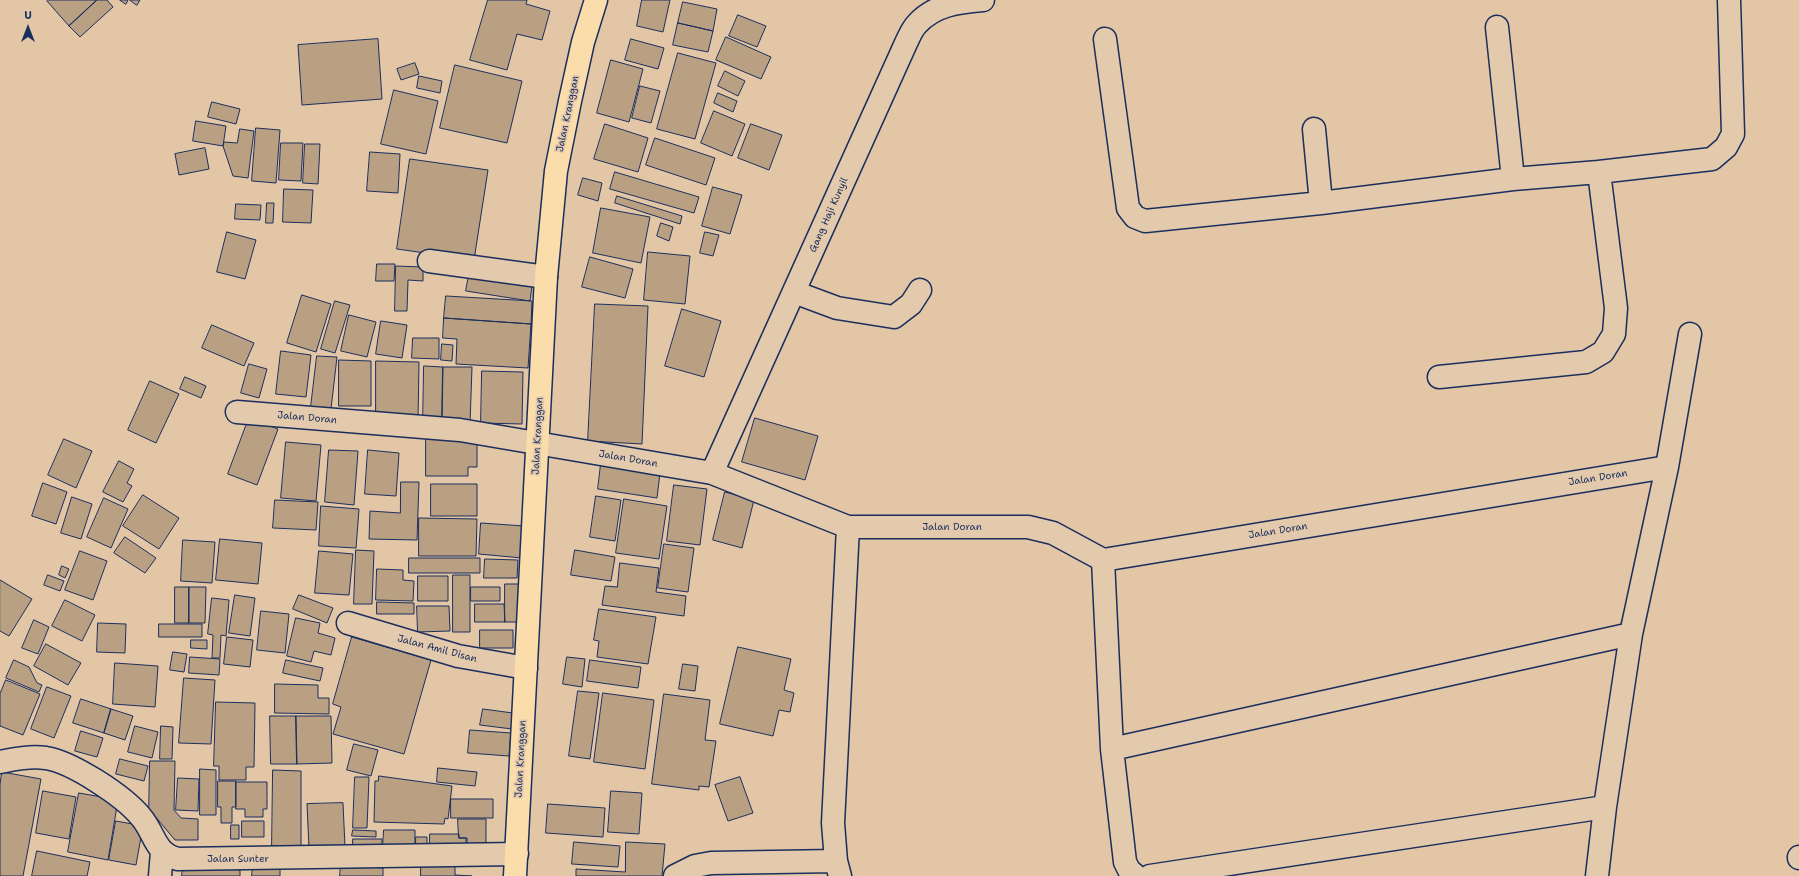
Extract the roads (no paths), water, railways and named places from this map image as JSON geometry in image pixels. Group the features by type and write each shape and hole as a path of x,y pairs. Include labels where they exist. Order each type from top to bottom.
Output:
{"main road":[{"name":"Jalan Kranggan","path":"515,876 546,277 556,171 578,64 596,0"}],"street":[{"name":"Gang Haji Kunyil","path":"712,473 906,43 916,25 929,13 948,4 982,0"},
{"path":"1105,39 1128,208 1135,218 1145,221 1321,203 1513,179 1599,172 1712,159 1726,147 1733,134 1729,0"},
{"path":"1497,27 1513,179"},
{"path":"1314,128 1321,203"},
{"path":"1439,377 1586,362 1603,352 1614,334 1616,308 1599,172"},
{"path":"429,261 546,277"},
{"path":"794,292 837,308 894,317 912,304 920,290"},
{"path":"1597,876 1631,634 1667,467 1690,334"},
{"name":"Jalan Doran","path":"237,412 460,430 712,473 848,527 1028,527 1053,533 1104,560 1667,467"},
{"path":"675,876 696,866 711,863 838,868 833,823 848,527"},
{"path":"1104,560 1112,748 1125,862 1129,870 1136,876"},
{"name":"Jalan Amil Disan","path":"348,624 458,656 526,668"},
{"path":"1112,748 1631,634"},
{"path":"0,762 26,758 46,758 61,762 107,788 142,817 162,852 160,876"},
{"path":"1150,876 1606,807"},
{"name":"Jalan Sunter","path":"162,852 178,859 517,854"}]}
